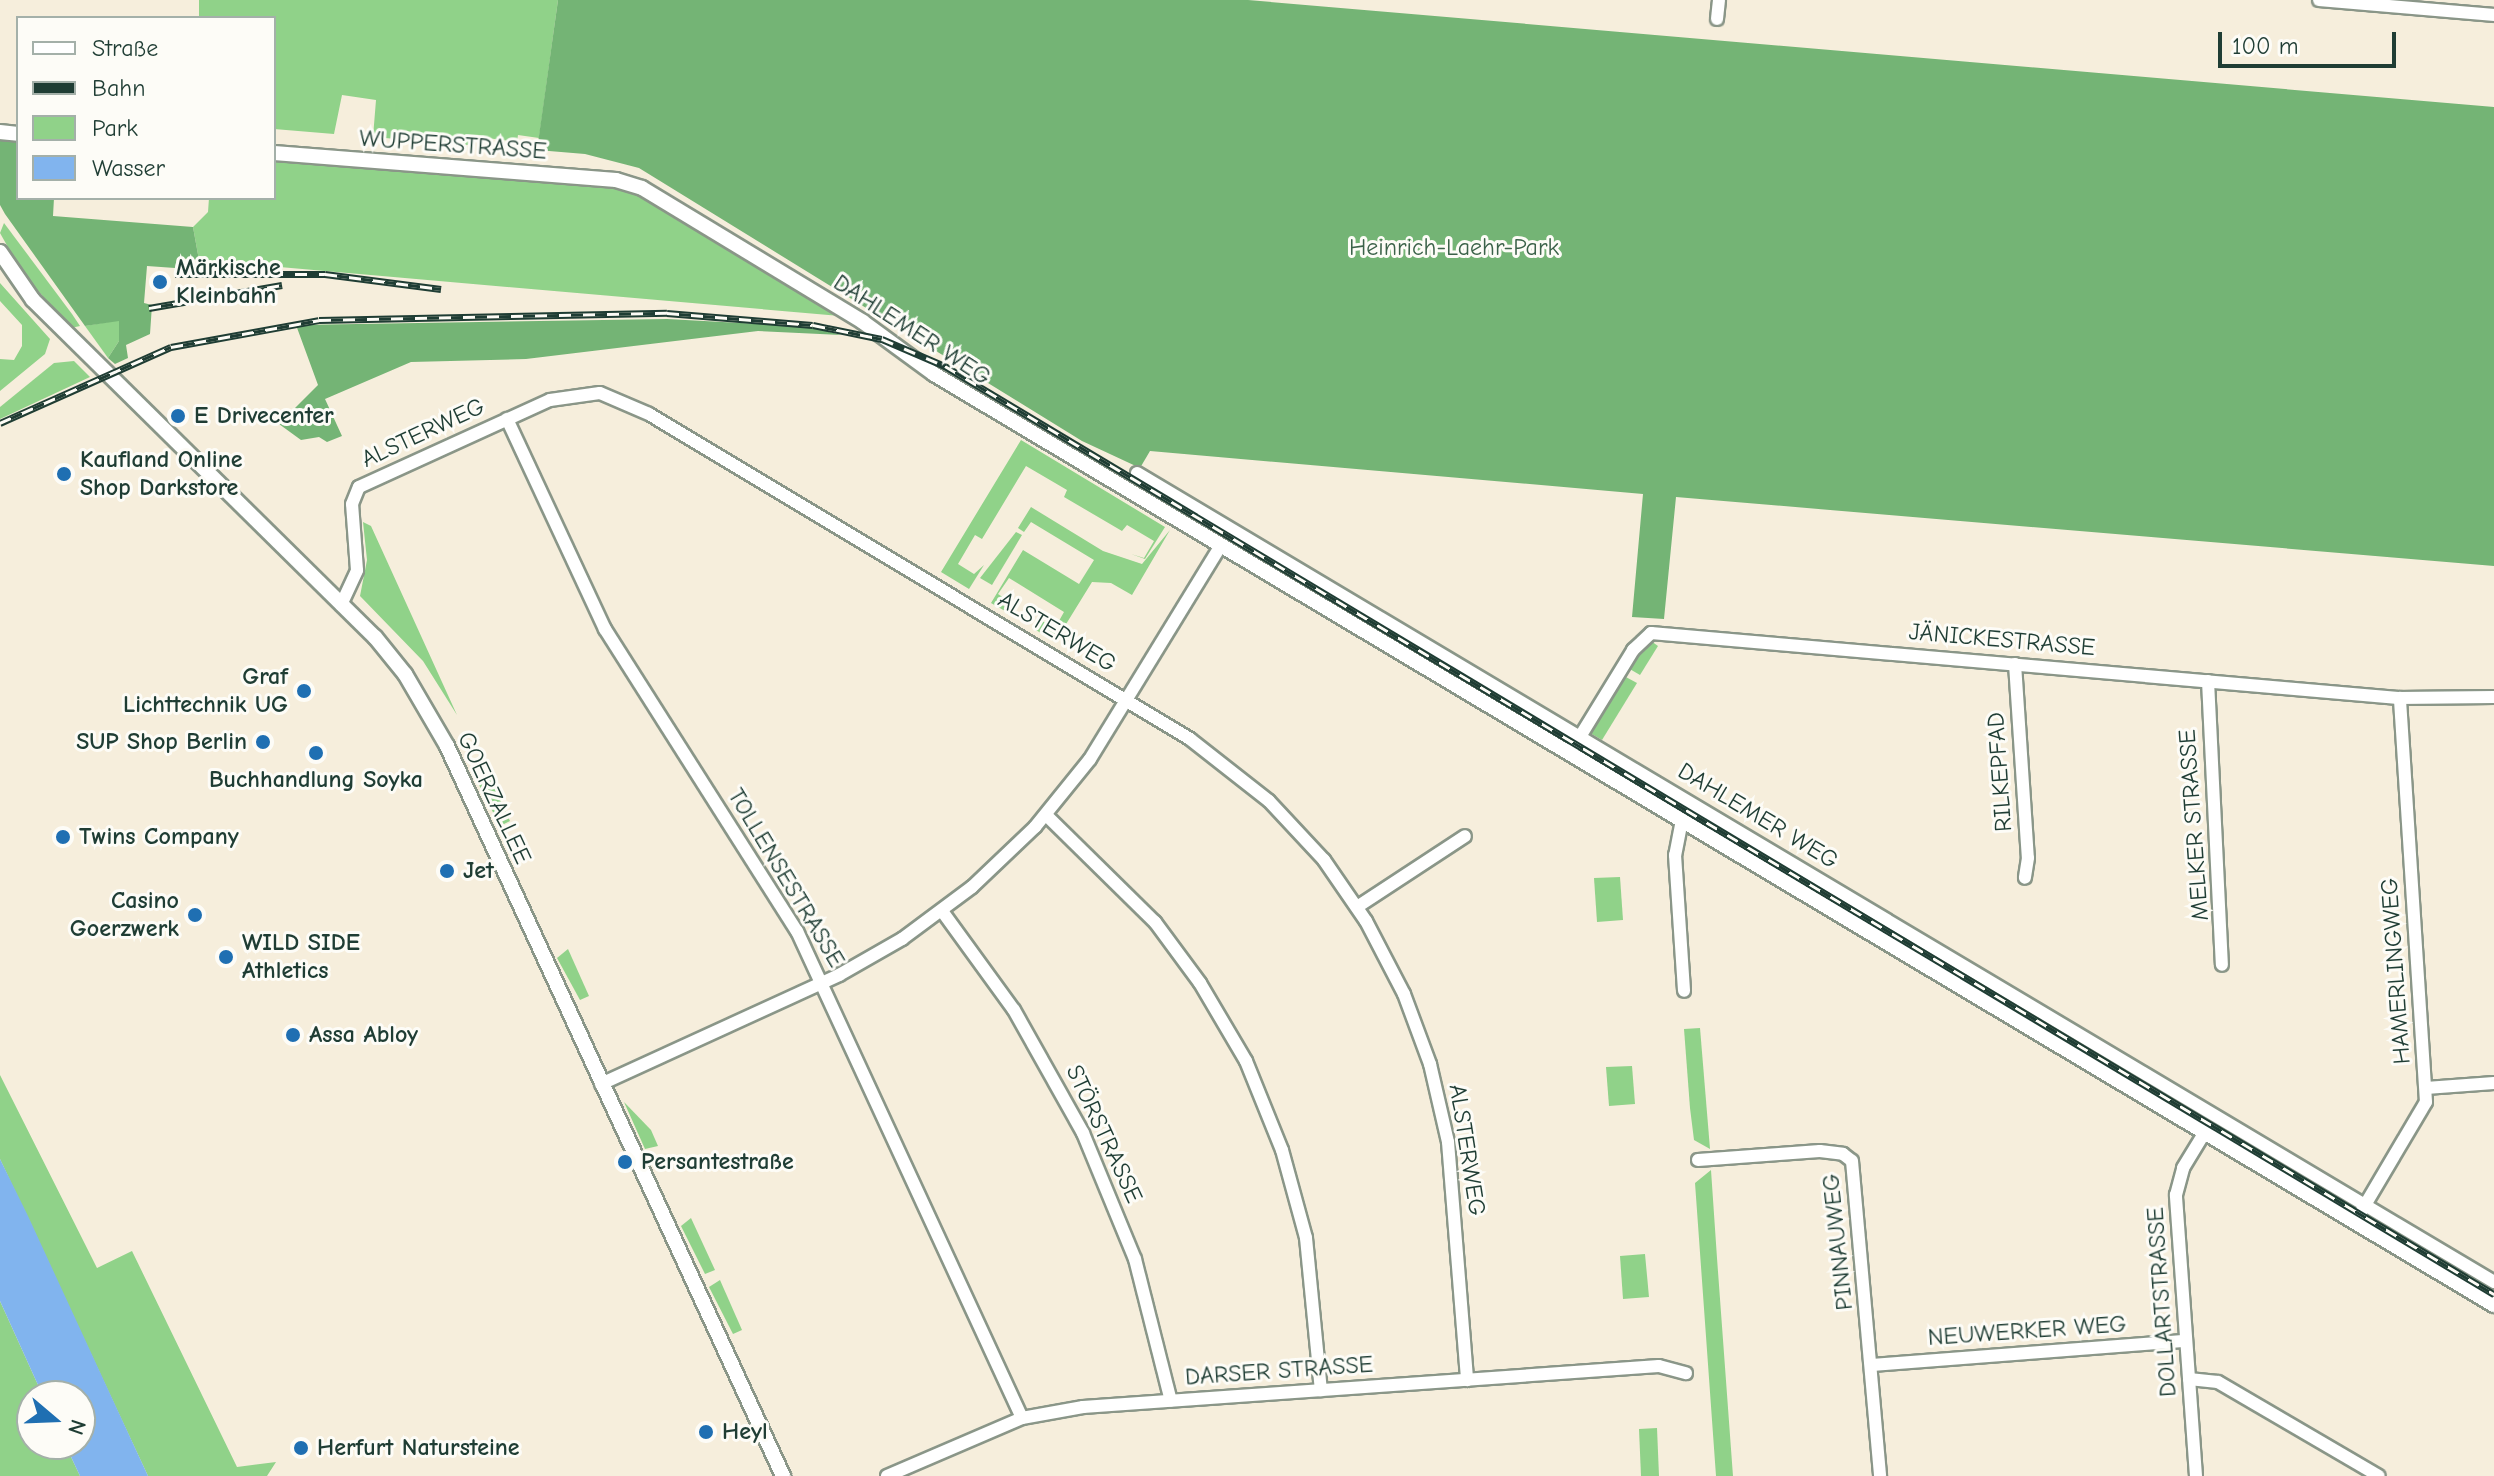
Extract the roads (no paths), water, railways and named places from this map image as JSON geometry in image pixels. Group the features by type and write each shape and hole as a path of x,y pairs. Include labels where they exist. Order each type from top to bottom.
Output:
{"main road":[{"name":"WUPPERSTRASSE","path":"276,153 628,183"},
{"name":"DAHLEMER WEG","path":"628,183 1172,516 2494,1305"},
{"name":"GOERZALLEE","path":"0,252 33,300 341,605 405,674 447,746 783,1476"}],"street":[{"path":"1717,19 1719,0"},
{"path":"2319,0 2494,15"},
{"name":"ALSTERWEG","path":"341,605 357,570 352,504 359,487 507,419 577,393 626,401 1127,700 1226,763 1265,798 1324,860 1357,907 1404,994 1441,1105 1452,1172 1467,1380"},
{"name":"TOLLENSESTRASSE","path":"507,419 605,629 779,899 823,982 1022,1418"},
{"name":"DAHLEMER WEG","path":"1137,473 1448,655 2494,1282"},
{"path":"1172,516 1182,498"},
{"path":"1249,562 1260,544"},
{"path":"601,1084 823,982 942,911 1046,815 1127,700 1221,545"},
{"path":"1336,614 1347,596"},
{"name":"JÄNICKESTRASSE","path":"1570,753 1633,650 1651,633 2400,698 2494,697"},
{"path":"1419,663 1430,645"},
{"path":"1436,673 1448,655"},
{"name":"RILKEPFAD","path":"2015,664 2028,858 2025,878"},
{"path":"1468,692 1478,673"},
{"name":"MELKER STRASSE","path":"2208,681 2225,947 2222,965"},
{"path":"1499,711 1510,693"},
{"name":"HAMERLINGWEG","path":"2355,1222 2426,1102 2400,698"},
{"path":"1522,725 1533,707"},
{"name":"DAHLEMER WEG","path":"1639,794 1649,777"},
{"path":"1046,815 1104,867 1161,930 1212,1001 1250,1070 1282,1150 1306,1238 1321,1390"},
{"path":"1682,820 1675,855 1684,991"},
{"path":"1357,907 1465,836"},
{"name":"DAHLEMER WEG","path":"1833,910 1844,893"},
{"name":"STÖRSTRASSE","path":"942,911 1014,1010 1083,1133 1135,1259 1171,1401"},
{"path":"1873,934 1884,916"},
{"path":"1978,996 1989,979"},
{"path":"2053,1041 2062,1024"},
{"path":"2112,1077 2122,1060"},
{"path":"2148,1098 2158,1081"},
{"path":"2426,1088 2494,1083"},
{"path":"2206,1133 2217,1117"},
{"name":"DOLLARTSTRASSE","path":"2196,1476 2177,1187 2206,1133"},
{"name":"PINNAUWEG","path":"1698,1160 1820,1151 1848,1156 1858,1179 1880,1476"},
{"path":"2272,1172 2282,1156"},
{"path":"2406,1252 2416,1236"},
{"path":"2442,1274 2452,1258"},
{"name":"NEUWERKER WEG","path":"1872,1365 2186,1341"},
{"name":"DARSER STRASSE","path":"887,1476 1022,1418 1171,1401 1659,1366 1686,1373"},
{"path":"2189,1379 2218,1382 2379,1476"}],"water":[{"path":"0,1159 148,1476 80,1476 72,1460 96,1460 96,1380 36,1380 0,1301"}],"railway":[{"path":"175,274 325,274 441,289"},
{"path":"149,308 282,285"},
{"path":"0,423 171,347 319,320 667,313 813,325 882,339 945,366 2494,1294"}],"place":[{"name":"Märkische Kleinbahn","path":"160,282"},
{"name":"E Drivecenter","path":"178,416"},
{"name":"Kaufland Online Shop Darkstore","path":"64,474"},
{"name":"Graf Lichttechnik UG","path":"304,691"},
{"name":"SUP Shop Berlin","path":"263,742"},
{"name":"Buchhandlung Soyka","path":"316,753"},
{"name":"Twins Company","path":"63,837"},
{"name":"Jet","path":"447,871"},
{"name":"Casino Goerzwerk","path":"195,915"},
{"name":"WILD SIDE Athletics","path":"226,957"},
{"name":"Assa Abloy","path":"293,1035"},
{"name":"Persantestraße","path":"625,1162"},
{"name":"Heyl","path":"706,1432"},
{"name":"Herfurt Natursteine","path":"301,1448"}],"park label":[{"name":"Heinrich-Laehr-Park","path":"1454,248"}]}
